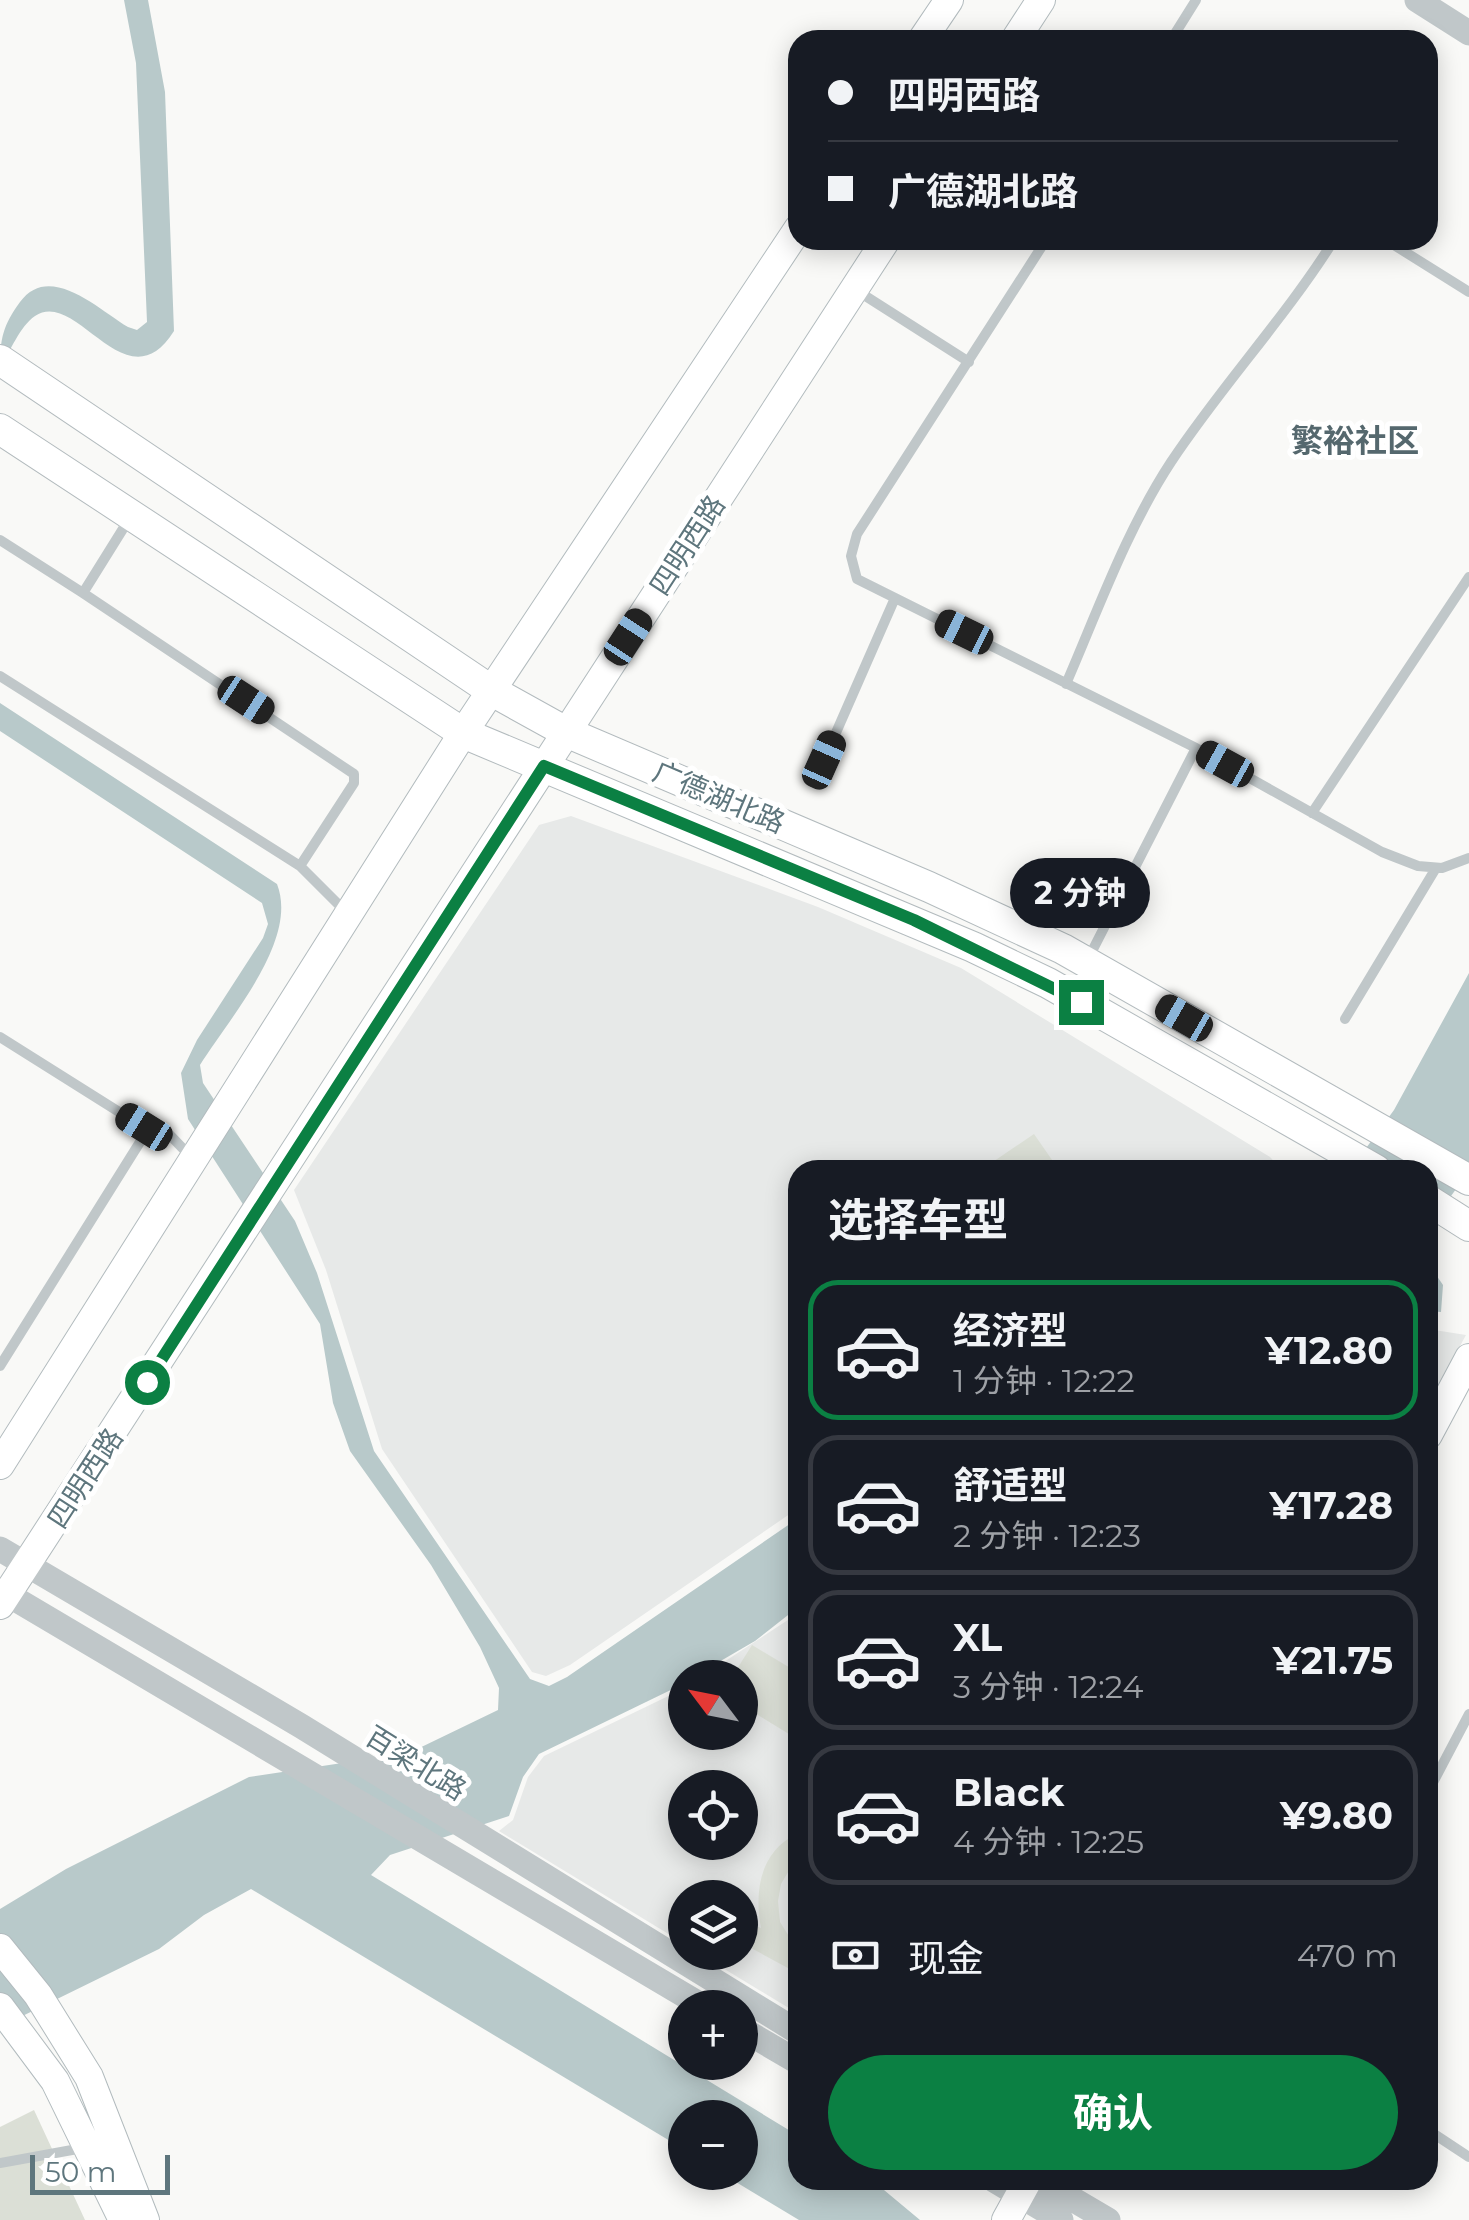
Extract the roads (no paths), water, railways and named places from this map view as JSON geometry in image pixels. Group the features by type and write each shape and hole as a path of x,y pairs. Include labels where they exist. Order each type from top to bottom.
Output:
{"main road":[{"path":"929,30 949,0"},
{"path":"1022,30 1042,0"},
{"path":"0,1465 463,733 788,244"},
{"name":"四明西路","path":"3,1597 28,1567 879,250"},
{"name":"广德湖北路","path":"0,360 492,691 566,732 929,886 1086,962 1435,1160"},
{"name":"广德湖北路","path":"0,429 463,733 988,954 1065,992 1358,1160"},
{"path":"1438,1207 1469,1226"},
{"path":"1438,1416 1469,1358"},
{"path":"0,1948 38,1995 88,2078 145,2220"},
{"path":"0,2007 55,2081 123,2220"}],"street":[{"path":"1417,0 1469,32"},
{"name":"百梁北路","path":"0,1549 301,1726 788,2026"},
{"path":"3,1597 676,1990"},
{"path":"758,2039 788,2056"},
{"path":"1023,2194 1061,2220"},
{"path":"1023,2194 1108,2220"}],"lane":[{"path":"1177,30 1196,0"},
{"path":"1040,250 858,534 850,556 856,579 1196,748 1382,852 1436,868 1469,858"},
{"path":"1066,684 1168,467 1223,385 1292,304 1327,250"},
{"path":"1402,250 1469,292"},
{"path":"854,288 969,362"},
{"path":"83,593 132,516"},
{"path":"0,540 354,774 354,783 300,866"},
{"path":"1312,813 1469,577"},
{"path":"824,760 896,598"},
{"path":"0,676 300,866 348,914"},
{"path":"1086,962 1196,748"},
{"path":"1344,1018 1436,868"},
{"path":"0,1038 144,1131 167,1132 198,1154"},
{"path":"0,1366 144,1131"},
{"path":"1438,1773 1469,1714"},
{"path":"1438,2137 1469,2157"},
{"path":"0,2163 88,2147"}],"district":[{"name":"繁裕社区","path":"1355,440"}]}
